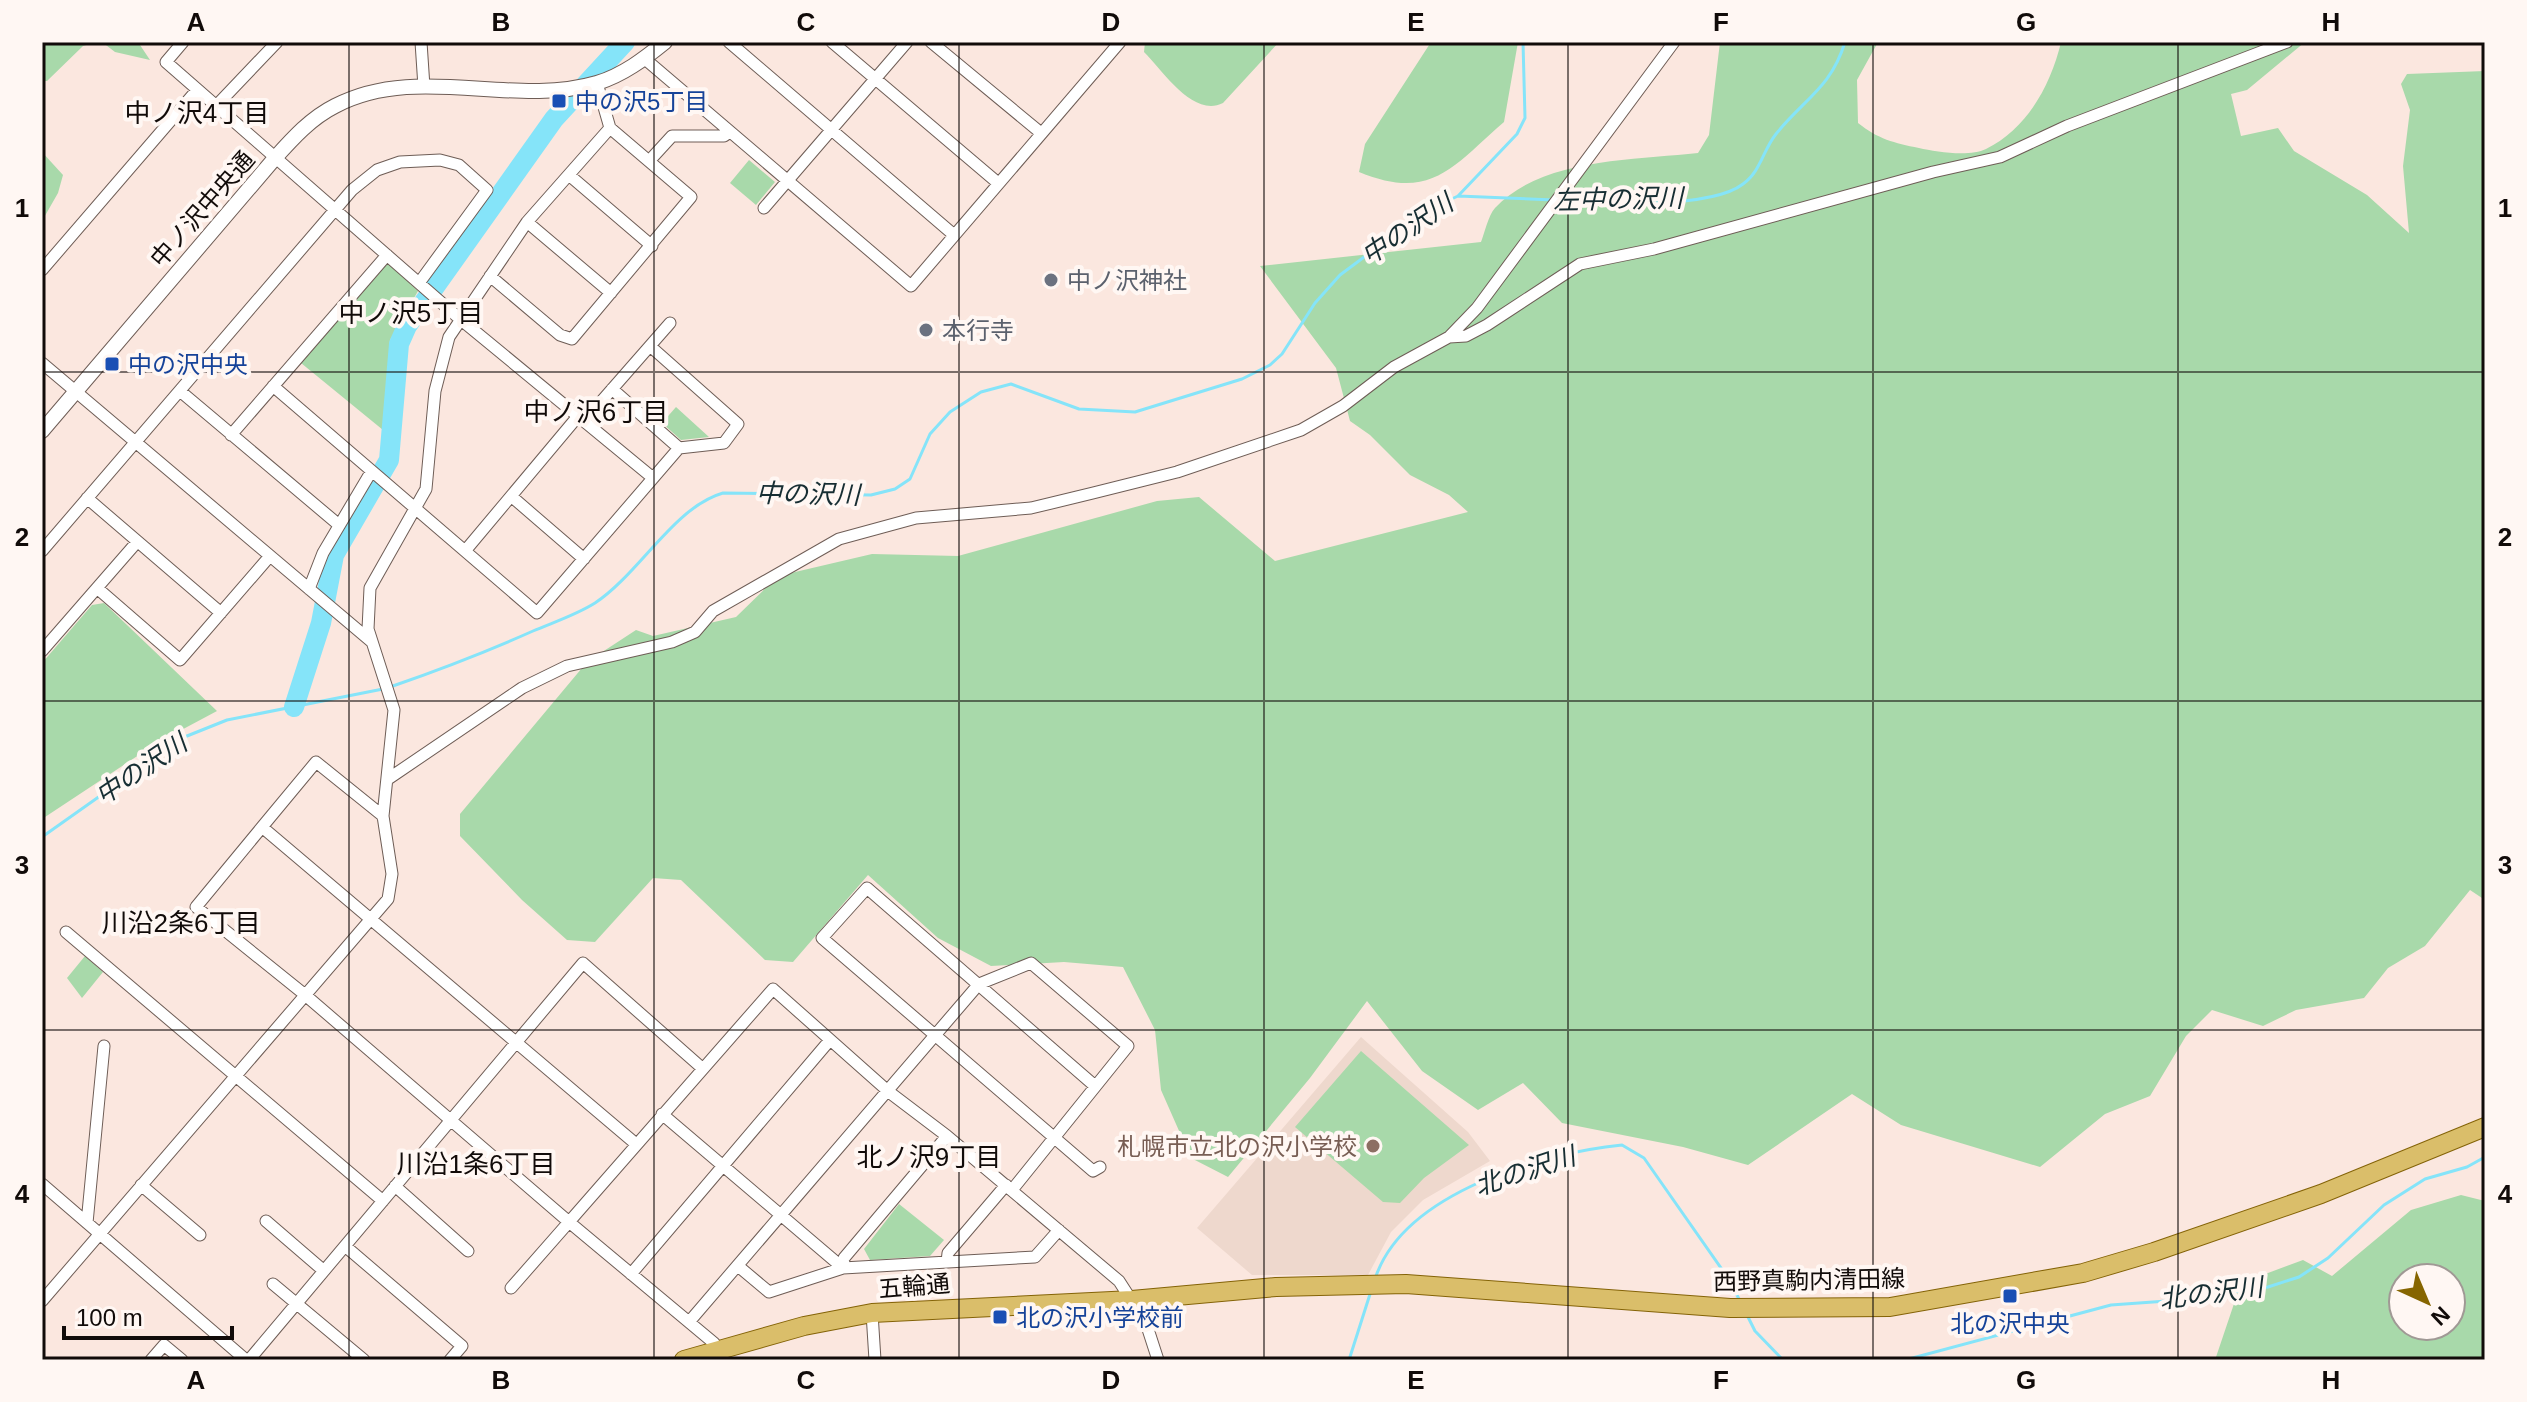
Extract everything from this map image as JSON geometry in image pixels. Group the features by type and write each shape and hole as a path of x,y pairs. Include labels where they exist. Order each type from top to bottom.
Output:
{"main road":[{"name":"西野真駒内清田線","path":"1154,1297 1383,1284 1730,1308 1890,1307 2083,1273 2199,1238 2321,1194 2485,1127"},
{"name":"五輪通","path":"692,1359 804,1326 872,1313 1154,1297"}],"street":[{"path":"183,42 166,62 420,285 653,478"},
{"path":"216,106 277,42"},
{"path":"421,42 424,87"},
{"name":"中ノ沢中央通","path":"42,431 275,158 308,123 335,106 387,88 549,90 597,83 645,59 665,42"},
{"path":"729,42 954,235"},
{"path":"832,42 998,183"},
{"path":"764,208 907,42"},
{"path":"931,42 1041,133"},
{"path":"645,59 911,286 1120,42"},
{"path":"388,779 522,688 567,666 672,642 695,632 713,611 839,539 916,518 1031,508 1177,472 1301,430 1343,406 1394,367 1449,337 1477,308 1674,42"},
{"path":"1449,337 1466,336 1487,325 1580,264 1654,249 2000,157 2067,126 2287,42"},
{"path":"490,276 560,335 572,339 691,197 610,128 597,83"},
{"path":"42,270 197,90"},
{"path":"42,1301 388,899 392,874 383,816 394,710 388,683 368,629 370,588 376,572 426,489 435,391 449,337 527,222 610,128"},
{"path":"650,160 672,136 724,136 730,132"},
{"path":"42,551 352,190 377,170 400,162 440,160 459,165 487,190 420,285"},
{"path":"569,175 652,246"},
{"path":"527,222 611,293"},
{"path":"231,435 387,255"},
{"path":"465,551 511,496 670,323"},
{"path":"273,386 537,613 679,448 724,443 738,424 650,346"},
{"path":"42,363 372,643"},
{"path":"612,389 679,448"},
{"path":"180,391 339,525"},
{"path":"312,592 339,525 377,477"},
{"path":"511,496 584,559"},
{"path":"87,498 221,613"},
{"path":"42,651 137,542"},
{"path":"97,588 180,660 270,556"},
{"path":"383,816 316,762 196,907 304,994 449,1121 714,1343 716,1351"},
{"path":"262,827 636,1144"},
{"path":"1095,1086 867,888 822,938 1093,1171 1100,1167"},
{"path":"66,932 383,1201"},
{"path":"42,1184 248,1360 583,963 702,1068"},
{"path":"689,1322 979,984 1031,963 1128,1046 1055,1137 948,1253 947,1262"},
{"path":"511,1288 773,989 889,1092 947,1136 1119,1281 1146,1323 1158,1360"},
{"path":"631,1274 830,1040"},
{"path":"87,1223 104,1046"},
{"path":"662,1114 843,1268"},
{"path":"843,1268 844,1258 947,1136"},
{"path":"141,1185 200,1235"},
{"path":"395,1186 468,1251"},
{"path":"266,1221 324,1271"},
{"path":"738,1266 769,1292 843,1268 1035,1257 1059,1230"},
{"path":"345,1246 462,1346 450,1360"},
{"path":"273,1284 364,1360"},
{"path":"872,1313 875,1360"},
{"path":"151,1360 164,1345 182,1360"}],"shaded area":[{"name":"札幌市立北の沢小学校","path":"1361,1037 1468,1132 1490,1161 1423,1200 1391,1232 1368,1275 1252,1275 1197,1228"}],"green space":[{"path":"42,42 96,42 83,46 47,81 42,81"},
{"path":"102,42 138,42 150,60 115,52"},
{"path":"1145,42 1279,42 1223,103 1212,106 1201,104 1179,90 1144,52"},
{"path":"1431,42 1518,42 1504,122 1455,165 1424,181 1405,183 1359,172 1365,144"},
{"path":"1720,42 1878,42 1857,80 1858,123 1879,137 1894,142 1934,151 1962,153 1986,149 2014,130 2025,118 2044,89 2061,42 2305,42 2247,90 2231,94 2241,136 2278,128 2294,151 2367,195 2409,233 2403,166 2410,110 2401,84 2407,74 2485,71 2485,900 2470,890 2425,946 2388,968 2364,998 2296,1010 2263,1026 2212,1010 2186,1036 2150,1096 2105,1114 2040,1167 1901,1125 1852,1094 1748,1165 1683,1147 1562,1123 1523,1083 1478,1110 1422,1071 1367,1001 1310,1078 1228,1177 1191,1158 1161,1090 1155,1030 1123,967 1064,962 991,966 938,938 868,875 793,962 765,960 681,880 653,878 595,942 567,940 522,900 460,836 460,814 587,662 636,630 653,636 736,617 778,576 872,554 958,556 1157,501 1199,497 1275,561 1468,512 1449,495 1410,475 1370,435 1350,421 1336,368 1260,266 1481,242 1495,208 1537,179 1590,164 1698,153 1709,135"},
{"path":"42,152 63,175 58,193 42,221"},
{"path":"749,160 775,182 756,205 730,183"},
{"path":"388,263 418,291 390,340 383,430 301,363"},
{"path":"676,407 709,437 681,440 662,423"},
{"path":"104,603 217,711 157,743 42,819 42,663 92,605"},
{"path":"85,956 103,972 82,998 67,978"},
{"path":"1361,1051 1469,1145 1424,1178 1400,1203 1383,1202 1295,1127"},
{"path":"2461,1195 2485,1201 2483,1360 2215,1360 2241,1283 2303,1260 2332,1276 2411,1210"},
{"path":"899,1204 944,1240 930,1256 870,1260 864,1249"}],"waterway":[{"path":"294,707 321,623 334,555 389,460 399,344 407,326 554,119 625,42"},
{"name":"中の沢川","path":"390,687 480,653 595,603 689,512 723,493 871,495 895,489 910,479 930,434 950,412 981,392 1011,384 1079,409 1135,412 1242,379 1270,365 1282,354 1315,303 1340,275 1426,211 1458,196 1517,134 1525,118 1523,42"},
{"name":"左中の沢川","path":"1561,200 1602,203 1682,201 1707,198 1743,184 1754,173 1776,134 1832,71 1845,42"},
{"name":"左中の沢川","path":"1458,196 1554,200"},
{"name":"中の沢川","path":"42,837 182,738 227,720 383,689"},
{"name":"北の沢川","path":"1376,1276 1392,1247 1416,1221 1446,1200 1480,1182 1517,1168 1590,1149 1622,1145 1644,1158 1728,1278 1739,1299"},
{"name":"北の沢川","path":"1905,1360 2111,1305 2167,1301 2268,1287 2299,1277 2328,1258 2384,1205 2425,1179 2467,1167 2485,1157"},
{"name":"北の沢川","path":"1349,1360 1371,1291"},
{"name":"北の沢川","path":"1746,1313 1755,1331 1783,1360"}],"place":[{"name":"中の沢5丁目","path":"559,101"},
{"name":"中ノ沢神社","path":"1051,280"},
{"name":"本行寺","path":"926,330"},
{"name":"中の沢中央","path":"112,364"},
{"name":"札幌市立北の沢小学校","path":"1373,1146"},
{"name":"北の沢中央","path":"2010,1296"},
{"name":"北の沢小学校前","path":"1000,1317"}],"district":[{"name":"中ノ沢4丁目","path":"197,113"},
{"name":"中ノ沢5丁目","path":"411,313"},
{"name":"中ノ沢6丁目","path":"596,412"},
{"name":"川沿2条6丁目","path":"181,923"},
{"name":"北ノ沢9丁目","path":"929,1157"},
{"name":"川沿1条6丁目","path":"476,1164"}]}
